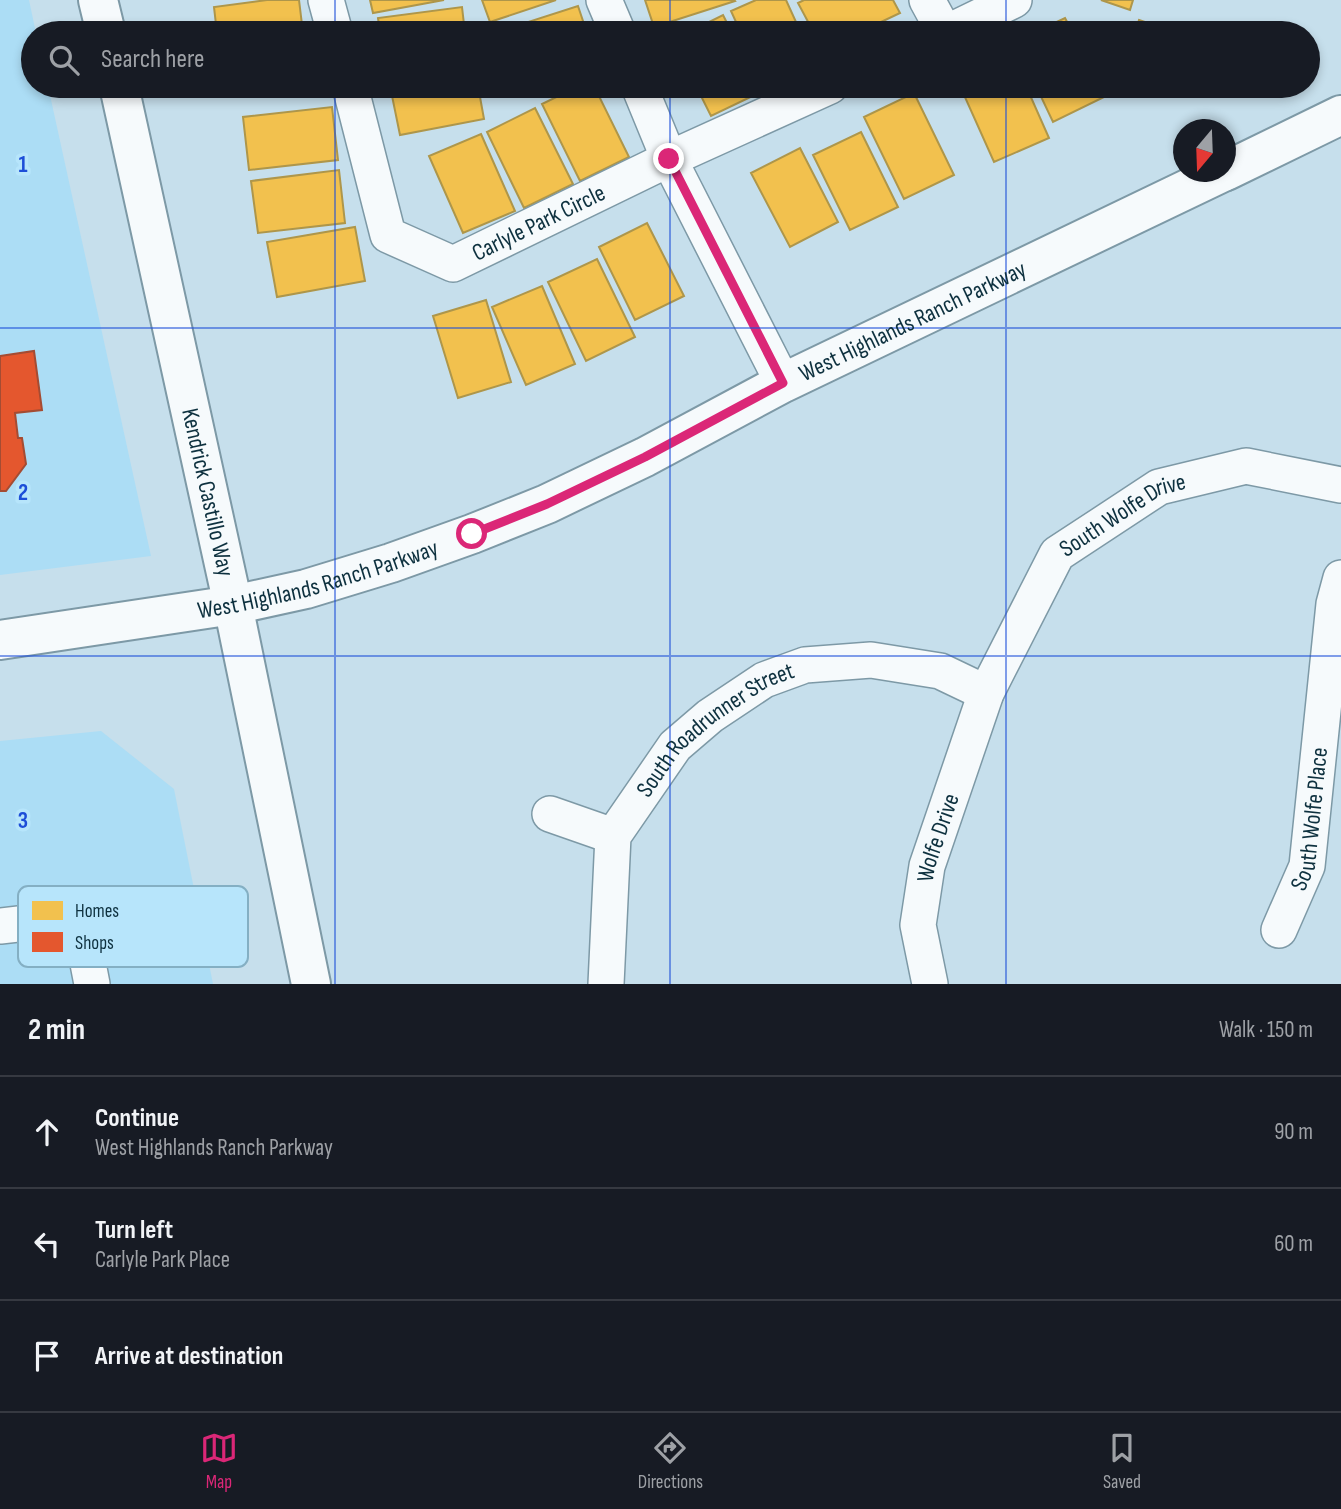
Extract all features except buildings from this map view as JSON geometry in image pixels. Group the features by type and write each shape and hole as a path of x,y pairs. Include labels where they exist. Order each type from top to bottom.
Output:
{"main road":[{"path":"98,0 103,21"},
{"name":"Kendrick Castillo Way","path":"121,98 233,606 311,984"},
{"name":"West Highlands Ranch Parkway","path":"1236,165 1341,115"},
{"name":"West Highlands Ranch Parkway","path":"0,640 233,606 306,589 472,534 547,504 645,457 783,383 1201,182"}],"street":[{"path":"326,0 332,21"},
{"path":"604,0 613,21"},
{"path":"927,0 939,21"},
{"path":"971,21 1014,0"},
{"name":"Carlyle Park Circle","path":"353,98 388,236 453,264 669,159 804,98"},
{"path":"644,98 669,159 783,383"},
{"name":"South Wolfe Drive","path":"986,694 1057,554 1159,487 1246,466 1341,485"},
{"name":"South Wolfe Place","path":"1279,930 1307,866 1334,604 1341,578"},
{"name":"South Roadrunner Street","path":"613,836 675,746 710,716 764,680 805,665 871,660 940,671 986,694"},
{"name":"Wolfe Drive","path":"930,984 918,925 927,866 986,694"},
{"path":"550,814 613,836 606,984"},
{"path":"0,926 18,924"}],"shaded area":[{"path":"0,0 29,0 33,21 21,21 21,98 51,98 151,556 0,575"},
{"path":"101,731 174,789 193,886 18,886 18,967 210,967 213,984 0,984 0,741"}],"route":[{"path":"472,534 547,504 645,457 783,383 669,159"}]}
